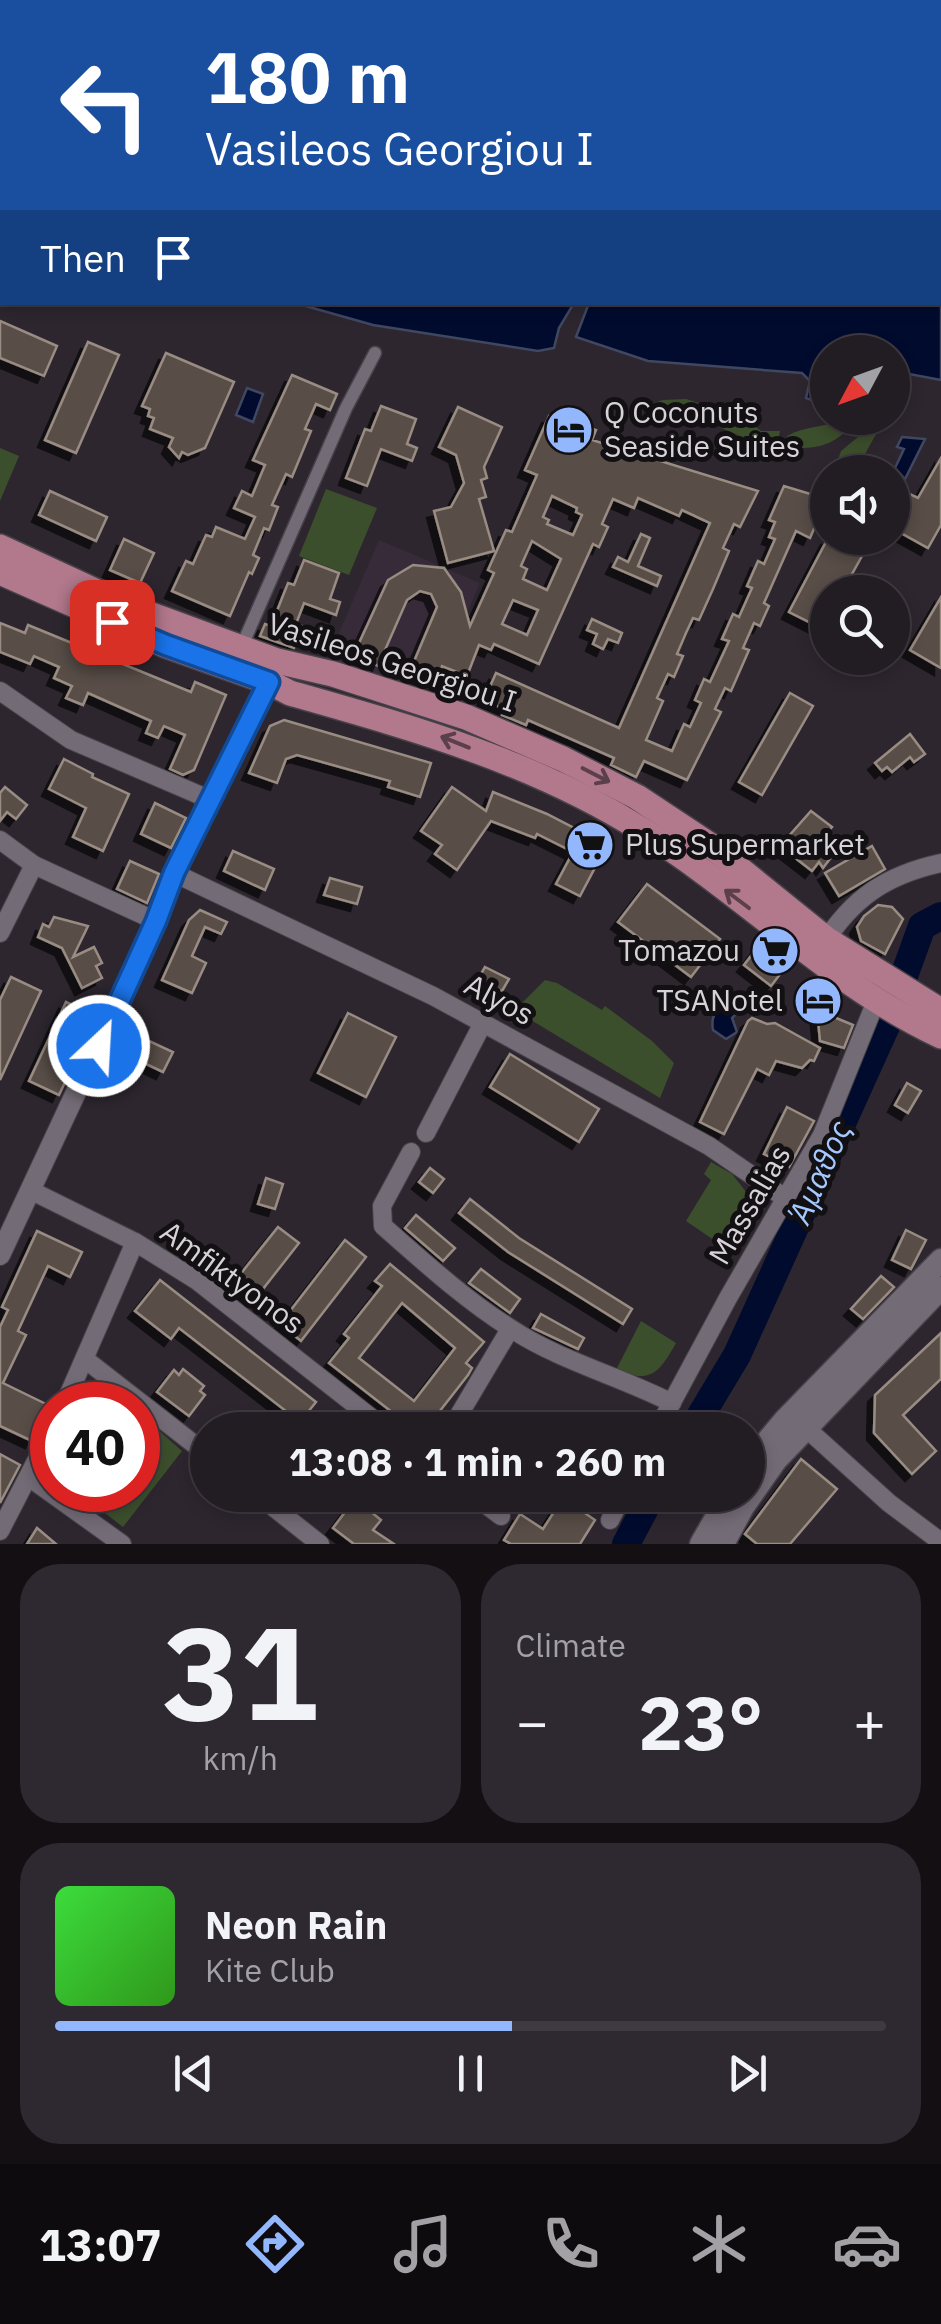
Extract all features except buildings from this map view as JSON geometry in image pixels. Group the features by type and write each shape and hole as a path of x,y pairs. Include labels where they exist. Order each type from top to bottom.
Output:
{"main road":[{"name":"Vasileos Georgiou I","path":"0,547 130,606 240,648 273,671 290,694 436,734 550,779 663,844 881,996 936,1021"},
{"name":"Vasileos Georgiou I","path":"0,572 166,645 273,671"},
{"path":"723,1544 795,1424 941,1260"},
{"path":"765,1450 941,1288"},
{"path":"701,1544 719,1512"}],"street":[{"path":"240,648 346,408 375,353"},
{"path":"0,1255 156,921 174,873 273,671"},
{"path":"0,691 70,740 211,800"},
{"path":"0,840 34,865 156,921"},
{"path":"820,950 837,922 863,896 905,871 941,863"},
{"path":"0,932 34,865"},
{"name":"Alyos","path":"174,873 433,996 692,1136 785,1198"},
{"name":"Massalias","path":"667,1412 822,1135 881,996"},
{"path":"426,1132 483,1023"},
{"path":"411,1152 382,1206 382,1226 510,1329 592,1371 672,1402"},
{"name":"Amfiktyonos","path":"32,1192 134,1242 196,1280 363,1412"},
{"path":"75,1382 134,1242"},
{"path":"461,1412 510,1329"},
{"path":"86,1360 190,1441"},
{"path":"795,1424 941,1542"},
{"path":"0,1531 30,1478"},
{"path":"77,1512 122,1544"},
{"path":"280,1512 320,1544"},
{"path":"496,1512 502,1516"},
{"path":"610,1520 614,1512"}],"shaded area":[{"path":"379,540 480,583 432,694 327,661"}],"green space":[{"path":"686,399 743,417 761,431 780,431 777,446 756,443 703,420 646,410 644,406"},
{"path":"810,428 810,435 842,435 812,447 785,448 787,436"},
{"path":"860,435 876,435 864,455 840,455"},
{"path":"0,448 19,456 0,501"},
{"path":"326,489 377,508 349,575 299,556"},
{"path":"545,980 602,1010 605,1006 674,1063 660,1098 531,1020 518,1022 510,1015"},
{"path":"711,1162 732,1174 750,1197 745,1218 729,1236 730,1251 686,1221 711,1180 704,1174"},
{"path":"641,1321 676,1343 659,1368 646,1376 616,1370"},
{"path":"160,1432 182,1451 160,1479"},
{"path":"104,1512 135,1512 123,1527"}],"water":[{"path":"302,305 573,305 559,328 554,348 538,351 373,325"},
{"path":"588,305 941,305 941,380 910,374 910,335 810,335 810,381 802,373 648,361 576,337"},
{"path":"247,388 263,394 253,422 236,415"},
{"path":"902,437 925,439 910,469 910,455 901,455 904,449 897,447"},
{"path":"724,1004 733,1004 738,1012 732,1018 737,1032 726,1039 712,1026 716,1012"}],"waterway":[{"name":"Άμαθος","path":"703,1412 737,1355 886,1026 922,926 941,916"},
{"name":"Άμαθος","path":"626,1544 643,1512"}],"place":[{"name":"Q Coconuts Seaside Suites","path":"569,430"},
{"name":"Plus Supermarket","path":"590,845"},
{"name":"Tomazou","path":"775,951"},
{"name":"TSANotel","path":"818,1001"}],"route":[{"path":"99,1046 174,873 269,682 112,622"}]}
